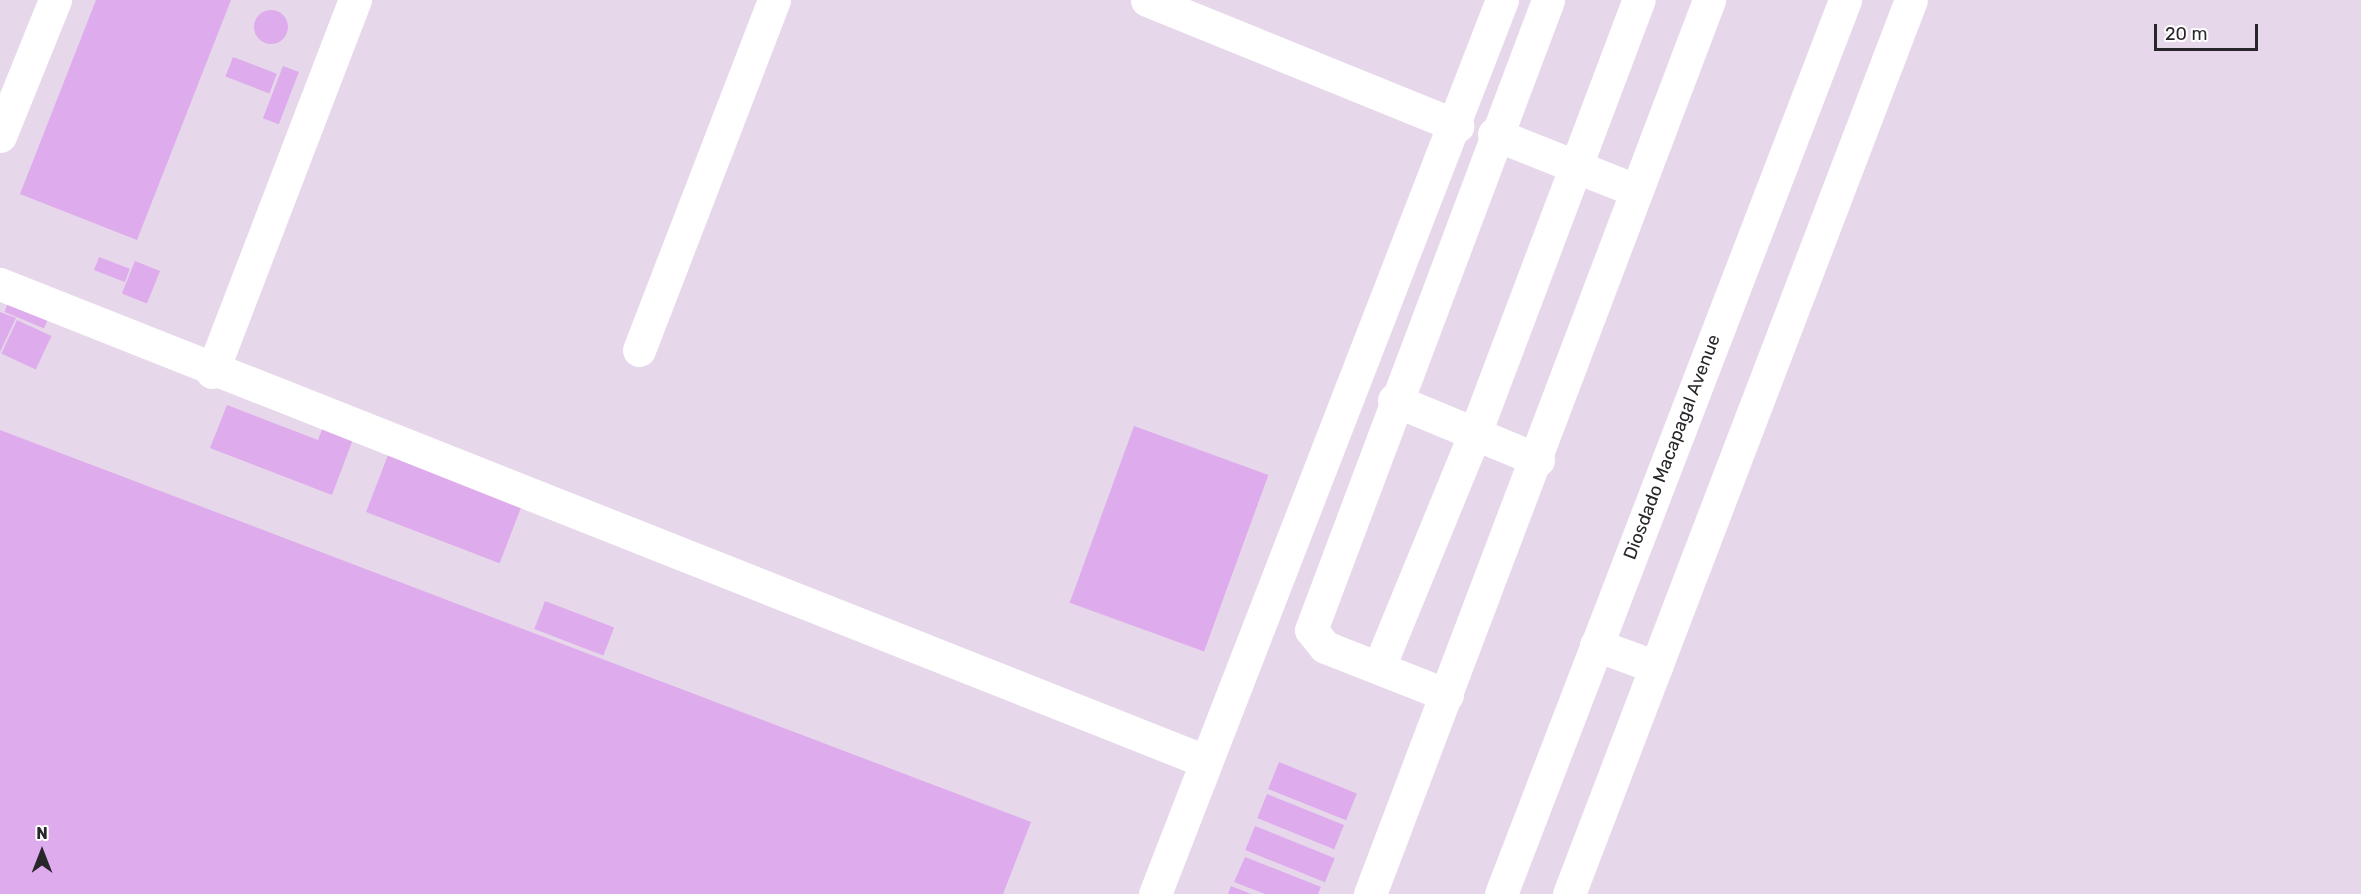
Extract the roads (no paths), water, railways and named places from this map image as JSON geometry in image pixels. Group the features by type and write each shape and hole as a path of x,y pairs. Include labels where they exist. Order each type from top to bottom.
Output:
{"main road":[{"path":"0,135 55,0"},
{"path":"212,372 356,0"},
{"path":"639,350 774,0"},
{"path":"1147,0 1457,126"},
{"path":"1155,894 1205,761 1457,126 1502,0"},
{"path":"1447,695 1325,647 1311,630 1494,134 1548,0"},
{"path":"1379,667 1475,433 1573,164 1639,0"},
{"path":"1370,894 1538,460 1635,190 1709,0"},
{"name":"Diosdado Macapagal Avenue","path":"1501,894 1845,0"},
{"path":"1569,894 1911,0"},
{"path":"1494,134 1635,190"},
{"path":"0,284 212,372 1205,761"},
{"path":"1394,400 1538,460"},
{"path":"1596,645 1656,667"}]}
